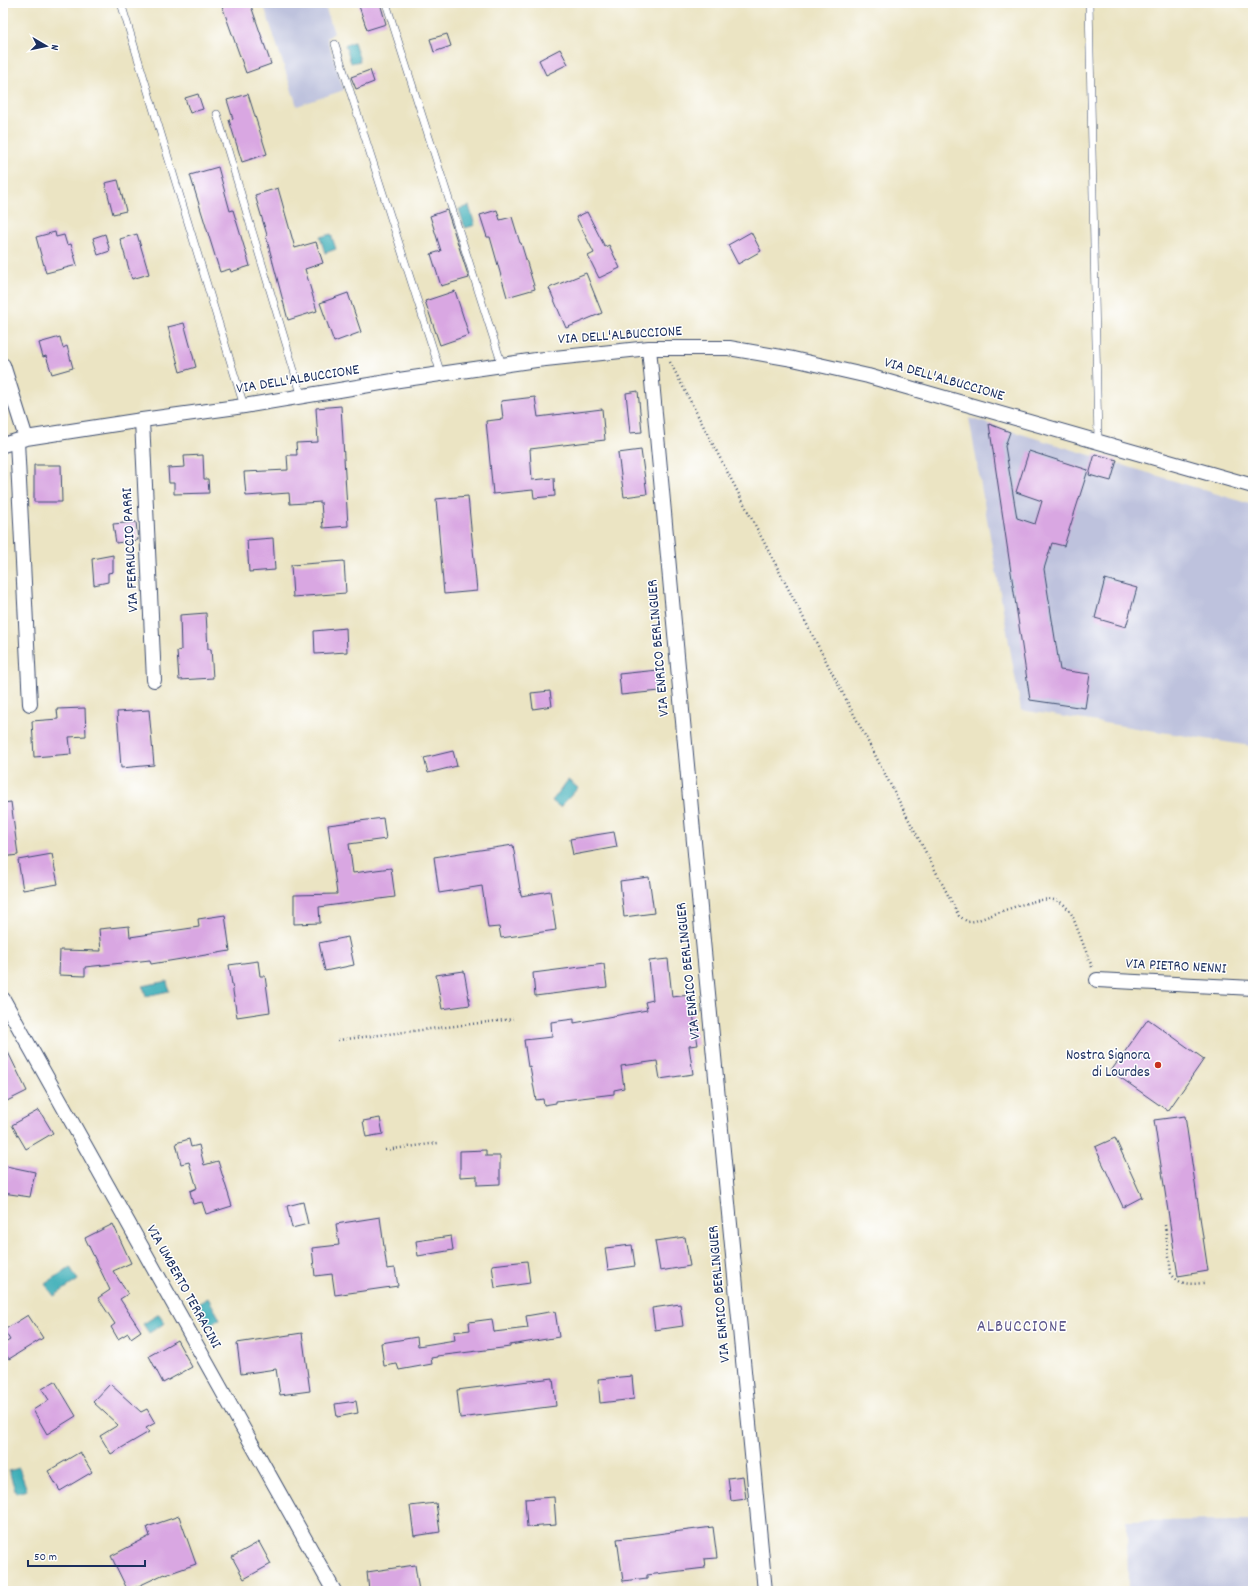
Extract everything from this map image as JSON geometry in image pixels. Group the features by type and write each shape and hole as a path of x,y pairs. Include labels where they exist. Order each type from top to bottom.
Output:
{"street":[{"name":"VIA DELL'ALBUCCIONE","path":"3,445 22,440 142,420 244,406 536,360 655,348 729,348 793,359 868,376 1253,486"},
{"name":"VIA ENRICO BERLINGUER","path":"655,348 704,955 765,1591"},
{"path":"3,365 22,440 30,704"},
{"name":"VIA FERRUCCIO PARRI","path":"142,420 154,680"},
{"name":"VIA PIETRO NENNI","path":"1097,980 1253,988"},
{"name":"VIA UMBERTO TERRACINI","path":"3,998 334,1591"}],"lane":[{"path":"121,3 244,406"},
{"path":"386,3 502,365"},
{"path":"1089,3 1098,441"},
{"path":"335,44 441,374"},
{"path":"217,114 302,397"}],"path":[{"path":"655,348 960,916 968,922 1038,900 1054,900 1059,902 1069,909 1097,980"},
{"path":"338,1040 513,1019"},
{"path":"385,1150 438,1143"},
{"path":"1165,1225 1171,1273 1174,1279 1184,1284 1204,1283"}],"shaded area":[{"path":"263,3 324,3 334,33 327,38 344,90 297,106"},
{"path":"969,418 1253,505 1253,697 1251,746 1021,710"},
{"path":"1253,1520 1253,1591 1128,1591 1127,1521"}],"water":[{"path":"354,42 360,61 351,63 345,45"},
{"path":"469,206 475,225 465,228 459,209"},
{"path":"331,234 336,249 325,253 320,237"},
{"path":"568,780 578,788 560,807 552,801"},
{"path":"167,981 169,991 146,996 143,986"},
{"path":"70,1267 78,1280 54,1296 45,1284"},
{"path":"208,1298 220,1319 208,1326 196,1305"},
{"path":"159,1314 165,1323 149,1333 143,1324"},
{"path":"19,1468 27,1490 16,1493 9,1471"}],"building":[{"path":"221,3 250,3 271,64 246,73"},
{"path":"358,3 380,3 386,24 367,30"},
{"path":"447,34 451,46 434,52 430,39"},
{"path":"560,49 568,64 546,75 539,60"},
{"path":"370,70 374,82 356,89 351,77"},
{"path":"198,94 203,109 190,113 185,98"},
{"path":"248,94 267,154 242,162 229,120 233,119 227,100"},
{"path":"218,167 230,211 233,210 250,266 231,272 230,269 220,272 190,175"},
{"path":"118,180 126,211 113,214 105,183"},
{"path":"278,188 295,248 316,242 323,263 305,269 317,311 288,320 266,236 267,235 255,195"},
{"path":"447,210 469,278 441,286 431,254 441,251 430,216"},
{"path":"497,210 500,220 512,217 535,289 507,297 490,237 487,237 480,215"},
{"path":"587,212 605,247 609,245 620,268 599,278 588,256 594,253 576,217"},
{"path":"55,232 56,237 64,235 67,245 71,244 77,265 46,273 36,237"},
{"path":"751,232 761,251 738,264 728,245"},
{"path":"105,234 110,251 98,255 93,238"},
{"path":"137,234 149,274 132,279 120,239"},
{"path":"586,273 602,313 566,328 549,288"},
{"path":"455,291 469,335 440,345 425,301"},
{"path":"348,293 361,332 334,342 320,303"},
{"path":"184,323 196,367 180,372 168,327"},
{"path":"60,337 63,348 67,346 73,368 52,374 46,356 43,357 39,343"},
{"path":"638,391 642,432 630,433 626,393"},
{"path":"535,397 538,417 602,409 605,440 530,449 532,480 554,478 555,496 534,498 533,490 493,494 486,421 503,419 501,401"},
{"path":"341,406 348,526 323,528 321,502 290,504 289,493 246,496 244,472 288,470 287,455 297,455 296,443 318,442 316,408"},
{"path":"989,424 1010,432 1005,446 1017,518 1035,524 1042,501 1016,492 1029,451 1088,470 1064,546 1052,543 1044,569 1060,670 1090,674 1085,708 1030,700"},
{"path":"641,450 647,494 624,497 618,453"},
{"path":"1095,454 1117,460 1111,481 1089,475"},
{"path":"203,455 204,479 208,479 209,493 174,494 174,483 169,483 168,468 185,467 184,456"},
{"path":"34,465 61,465 62,502 34,502"},
{"path":"468,496 477,591 444,594 436,499"},
{"path":"136,522 138,540 116,543 113,524"},
{"path":"273,538 275,570 249,572 247,540"},
{"path":"113,555 113,572 108,573 108,582 94,585 92,559"},
{"path":"344,561 346,593 293,597 291,565"},
{"path":"1105,579 1137,588 1126,627 1095,618"},
{"path":"206,613 208,649 211,649 213,678 179,680 177,651 181,650 180,615"},
{"path":"346,628 347,652 315,654 314,631"},
{"path":"658,670 660,691 621,695 619,674"},
{"path":"550,691 552,706 533,709 531,693"},
{"path":"85,708 86,736 69,737 71,754 34,757 32,721 58,719 57,709"},
{"path":"149,710 154,765 121,768 117,712"},
{"path":"453,751 457,766 428,773 424,758"},
{"path":"11,802 18,855 3,857 3,803"},
{"path":"383,818 386,839 349,844 353,873 391,868 395,897 319,907 320,923 294,924 294,895 337,894 328,825"},
{"path":"614,832 617,847 573,855 570,839"},
{"path":"513,845 521,896 550,891 556,930 501,938 499,927 488,928 482,886 439,893 434,857"},
{"path":"52,854 58,884 23,890 18,860"},
{"path":"649,877 654,913 624,917 620,881"},
{"path":"225,915 230,951 151,964 150,960 85,967 85,976 59,975 60,950 101,951 99,929 129,926 130,937 199,927 198,919"},
{"path":"348,937 354,965 325,971 319,943"},
{"path":"668,959 672,997 690,995 698,1045 689,1046 693,1074 660,1079 657,1061 621,1066 624,1088 614,1090 614,1094 556,1101 556,1103 544,1105 543,1099 536,1100 530,1066 528,1067 524,1040 552,1037 551,1022 574,1019 574,1023 647,1010 645,1002 653,1000 649,961"},
{"path":"258,961 260,976 265,976 270,1012 237,1017 229,965"},
{"path":"604,964 607,987 535,996 533,973"},
{"path":"464,971 470,1005 442,1009 436,975"},
{"name":"Nostra Signora di Lourdes","path":"1148,1019 1204,1059 1168,1111 1111,1071"},
{"path":"3,1042 27,1091 3,1103"},
{"path":"39,1110 53,1133 26,1149 12,1125"},
{"path":"1185,1116 1208,1271 1178,1276 1154,1120"},
{"path":"380,1118 383,1134 366,1137 363,1121"},
{"path":"1115,1138 1142,1197 1123,1207 1095,1147"},
{"path":"189,1139 191,1147 199,1145 204,1165 218,1161 232,1206 206,1214 202,1202 193,1204 190,1191 197,1188 189,1162 181,1164 176,1143"},
{"path":"486,1150 486,1156 500,1156 500,1184 477,1185 477,1176 460,1177 460,1151"},
{"path":"6,1166 35,1172 30,1197 3,1193"},
{"path":"303,1202 308,1224 292,1228 287,1206"},
{"path":"380,1217 387,1269 395,1268 398,1286 335,1295 332,1274 315,1276 312,1248 339,1245 336,1224"},
{"path":"113,1224 131,1263 113,1271 128,1294 120,1299 141,1331 131,1338 128,1333 118,1339 111,1327 115,1324 98,1298 110,1290 85,1238"},
{"path":"451,1236 453,1250 418,1256 416,1241"},
{"path":"685,1237 690,1266 660,1271 655,1241"},
{"path":"632,1245 635,1266 608,1270 605,1248"},
{"path":"527,1261 530,1283 495,1288 492,1265"},
{"path":"680,1304 683,1326 655,1330 652,1308"},
{"path":"555,1311 559,1337 510,1345 510,1347 437,1356 431,1358 432,1364 399,1370 397,1364 384,1366 381,1343 417,1337 418,1346 455,1340 454,1332 470,1330 469,1322 492,1319 494,1332 528,1328 526,1316"},
{"path":"28,1315 43,1338 9,1359 3,1350 3,1344 10,1340 4,1330"},
{"path":"302,1333 310,1391 280,1395 276,1369 241,1374 237,1343"},
{"path":"177,1340 192,1367 163,1383 149,1356"},
{"path":"632,1376 634,1399 600,1403 598,1379"},
{"path":"553,1378 556,1406 460,1418 457,1390"},
{"path":"55,1381 76,1416 47,1434 33,1410 49,1400 42,1389"},
{"path":"110,1384 141,1412 147,1409 155,1423 146,1428 149,1432 111,1454 100,1436 118,1425 93,1402"},
{"path":"356,1401 358,1413 337,1417 335,1404"},
{"path":"80,1452 92,1472 60,1491 48,1471"},
{"path":"743,1476 746,1499 731,1501 728,1478"},
{"path":"554,1497 556,1525 527,1527 525,1499"},
{"path":"436,1503 440,1532 414,1536 410,1506"},
{"path":"179,1516 196,1564 165,1575 164,1574 128,1591 111,1556 150,1536 147,1527"},
{"path":"713,1527 717,1558 704,1559 705,1568 647,1575 647,1578 623,1581 617,1539"},
{"path":"259,1542 271,1564 244,1579 232,1557"},
{"path":"415,1565 419,1591 369,1591 367,1572"}],"place":[{"name":"Nostra Signora di Lourdes","path":"1158,1065"}],"district":[{"name":"ALBUCCIONE","path":"1022,1328"}]}
